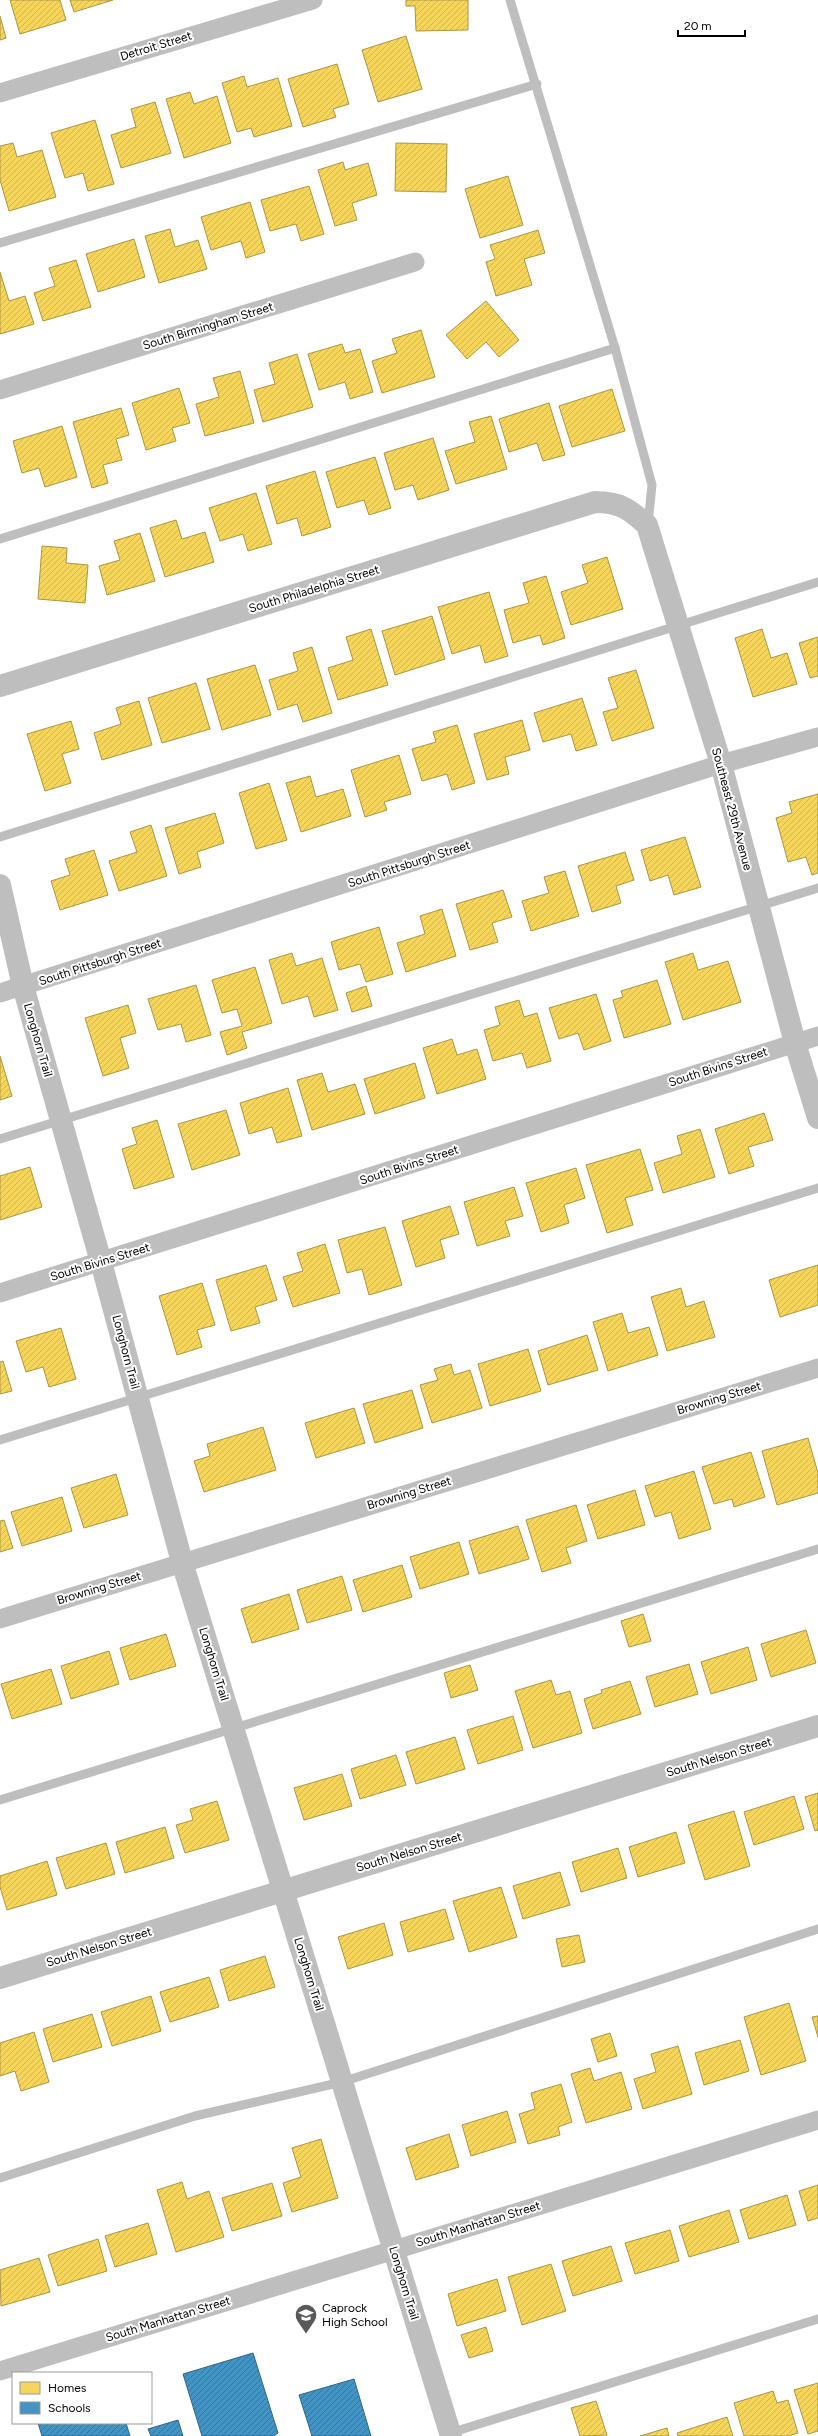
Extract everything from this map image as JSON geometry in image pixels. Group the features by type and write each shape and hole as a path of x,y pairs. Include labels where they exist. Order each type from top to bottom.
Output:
{"street":[{"name":"Detroit Street","path":"0,93 313,0"},
{"name":"South Birmingham Street","path":"0,390 415,262"},
{"name":"South Philadelphia Street","path":"0,686 595,502 609,502 628,508 648,525"},
{"name":"Southeast 29th Avenue","path":"648,525 721,764 795,1043 818,1118"},
{"name":"South Pittsburgh Street","path":"0,994 721,764 818,737"},
{"name":"Longhorn Trail","path":"0,885 23,986 101,1262 182,1562 451,2434"},
{"name":"South Bivins Street","path":"0,1293 818,1036"},
{"name":"Browning Street","path":"0,1619 818,1368"},
{"name":"South Nelson Street","path":"0,1978 818,1726"},
{"name":"South Manhattan Street","path":"0,2371 818,2120"}],"lane":[{"path":"510,0 616,348 652,485 648,525"},
{"path":"0,243 536,84"},
{"path":"0,539 616,348"},
{"path":"0,837 679,627 818,582"},
{"path":"0,1139 818,888"},
{"path":"0,1440 818,1188"},
{"path":"0,1800 818,1549"},
{"path":"0,2178 195,2116 342,2082 818,1929"},
{"path":"451,2434 818,2319"}],"building: Homes":[{"path":"10,0 60,0 66,20 20,34"},
{"path":"70,0 113,0 74,12"},
{"path":"406,0 468,0 468,30 416,31 415,6 406,6"},
{"path":"0,16 6,38 0,40"},
{"path":"406,36 422,89 378,102 362,50"},
{"path":"337,64 349,104 333,109 336,117 303,127 288,79"},
{"path":"244,76 247,87 278,78 292,126 254,137 251,128 237,132 222,83"},
{"path":"190,92 194,104 217,96 231,143 184,158 166,99"},
{"path":"155,102 171,153 121,168 111,135 136,127 131,109"},
{"path":"95,120 114,184 88,191 83,173 65,178 51,133"},
{"path":"13,143 17,157 42,150 56,197 9,211 0,180 0,146"},
{"path":"396,143 447,144 446,192 395,191"},
{"path":"343,162 345,170 368,163 377,195 352,203 357,220 335,226 318,170"},
{"path":"508,176 523,225 480,238 465,189"},
{"path":"309,186 324,234 301,241 296,224 270,231 261,200"},
{"path":"250,202 265,252 246,258 241,241 211,250 201,217"},
{"path":"170,229 175,247 198,240 207,269 159,283 145,236"},
{"path":"538,230 545,253 524,259 532,285 496,296 486,262 495,259 490,245"},
{"path":"134,239 145,277 98,292 86,254"},
{"path":"76,260 91,307 43,321 34,293 55,286 49,268"},
{"path":"0,272 9,301 25,296 34,324 0,334"},
{"path":"486,301 519,340 499,357 486,342 467,359 446,335"},
{"path":"421,330 435,377 382,393 372,361 397,353 392,339"},
{"path":"342,344 345,353 360,349 373,392 350,399 345,382 319,390 308,354"},
{"path":"297,354 313,407 263,422 254,390 275,384 269,363"},
{"path":"240,371 254,423 205,436 196,404 219,397 213,378"},
{"path":"179,388 190,423 172,428 176,441 146,450 132,403"},
{"path":"612,389 625,431 572,447 559,406"},
{"path":"549,403 565,455 543,461 537,443 509,452 499,419"},
{"path":"121,408 129,435 116,439 122,460 103,465 108,483 92,488 73,422"},
{"path":"491,416 507,469 456,484 445,451 475,442 469,422"},
{"path":"62,426 77,477 45,487 39,468 22,473 13,441"},
{"path":"433,438 449,490 418,500 413,485 395,490 384,453"},
{"path":"375,457 391,508 369,515 364,500 337,508 326,472"},
{"path":"315,471 331,527 302,536 297,518 277,524 266,486"},
{"path":"256,493 272,544 248,551 243,534 220,541 209,508"},
{"path":"176,520 182,539 205,532 214,562 165,577 150,528"},
{"path":"140,533 155,581 107,595 99,566 120,560 114,541"},
{"path":"42,546 67,548 66,563 88,565 85,603 38,599"},
{"path":"607,557 623,609 571,625 561,592 588,583 582,565"},
{"path":"546,576 565,638 543,645 540,635 513,643 504,610 529,603 523,583"},
{"path":"489,592 508,656 485,663 480,645 452,654 438,607"},
{"path":"432,616 445,659 395,675 382,631"},
{"path":"371,629 388,685 338,700 328,668 353,660 346,637"},
{"path":"762,629 771,658 787,653 797,684 753,697 735,638"},
{"path":"818,637 818,676 810,678 799,643"},
{"path":"312,647 332,713 303,722 297,704 278,710 269,680 298,671 293,653"},
{"path":"255,665 271,715 222,730 207,679"},
{"path":"636,670 654,728 612,741 603,712 618,708 608,678"},
{"path":"196,683 210,729 162,743 148,698"},
{"path":"582,698 597,745 576,751 571,734 543,742 534,713"},
{"path":"139,701 152,745 102,760 94,733 121,724 116,708"},
{"path":"522,720 530,750 505,757 509,774 487,780 474,734"},
{"path":"71,721 79,749 62,754 71,783 45,791 27,734"},
{"path":"457,725 475,783 452,790 447,774 422,781 412,749 436,742 433,732"},
{"path":"399,755 411,794 384,802 387,810 365,817 351,770"},
{"path":"310,776 316,797 343,789 351,816 301,832 286,783"},
{"path":"269,783 287,840 256,849 239,793"},
{"path":"818,794 818,873 812,875 806,857 788,862 776,818 792,813 789,802"},
{"path":"215,813 224,843 197,852 201,867 179,874 165,828"},
{"path":"151,825 167,876 119,891 109,861 137,852 130,832"},
{"path":"685,837 701,887 674,895 668,875 650,881 641,850"},
{"path":"94,850 108,895 60,910 51,881 70,875 65,859"},
{"path":"625,852 634,880 616,886 621,903 592,912 578,866"},
{"path":"565,871 579,916 531,931 522,901 549,893 544,877"},
{"path":"503,890 512,917 492,923 498,942 470,950 456,904"},
{"path":"442,909 456,956 406,972 397,943 425,934 420,916"},
{"path":"379,927 393,974 366,982 360,964 339,970 331,942"},
{"path":"292,953 296,966 322,958 338,1010 314,1017 308,996 282,1004 269,960"},
{"path":"693,953 698,970 728,961 741,1002 683,1020 665,962"},
{"path":"255,967 272,1023 242,1032 247,1048 227,1055 220,1032 242,1026 237,1009 222,1013 212,980"},
{"path":"657,980 671,1024 624,1038 613,1000 623,997 621,991"},
{"path":"196,985 211,1035 186,1042 181,1024 158,1030 148,999"},
{"path":"366,986 372,1006 352,1012 346,993"},
{"path":"596,994 611,1041 584,1050 578,1033 559,1039 549,1008"},
{"path":"519,1000 524,1017 537,1013 551,1061 527,1068 522,1053 493,1061 484,1030 500,1025 495,1007"},
{"path":"128,1005 136,1033 120,1038 129,1068 103,1076 85,1018"},
{"path":"452,1039 457,1055 477,1049 486,1079 437,1094 423,1048"},
{"path":"0,1056 12,1096 0,1100"},
{"path":"415,1063 425,1098 375,1114 364,1079"},
{"path":"322,1073 328,1092 355,1084 365,1114 312,1130 297,1080"},
{"path":"288,1088 302,1136 277,1143 272,1127 249,1134 240,1103"},
{"path":"226,1110 240,1155 192,1170 178,1124"},
{"path":"764,1113 773,1140 748,1147 754,1166 729,1174 715,1129"},
{"path":"157,1120 174,1177 134,1189 122,1149 137,1144 132,1128"},
{"path":"700,1129 715,1177 663,1193 654,1163 682,1154 677,1136"},
{"path":"640,1149 653,1190 625,1198 633,1225 607,1233 586,1165"},
{"path":"30,1167 42,1207 0,1220 0,1176"},
{"path":"576,1168 585,1198 564,1205 569,1223 541,1232 526,1183"},
{"path":"514,1187 523,1216 505,1221 510,1236 477,1246 464,1202"},
{"path":"450,1206 459,1234 440,1240 445,1258 416,1267 402,1221"},
{"path":"385,1227 402,1285 369,1295 362,1269 347,1273 338,1240"},
{"path":"325,1244 340,1293 293,1307 283,1277 303,1271 297,1253"},
{"path":"266,1265 277,1300 255,1307 260,1323 231,1331 216,1280"},
{"path":"818,1265 818,1305 780,1317 769,1280"},
{"path":"202,1283 215,1325 197,1330 202,1347 177,1355 159,1296"},
{"path":"681,1288 686,1307 704,1301 715,1337 667,1351 651,1297"},
{"path":"622,1313 628,1333 649,1327 658,1355 608,1371 593,1322"},
{"path":"61,1328 76,1379 49,1387 43,1367 26,1372 16,1341"},
{"path":"587,1335 598,1370 548,1385 538,1351"},
{"path":"528,1349 541,1391 490,1406 478,1364"},
{"path":"3,1361 12,1391 0,1394 0,1362"},
{"path":"451,1364 454,1375 470,1370 482,1408 432,1423 420,1385 438,1380 434,1369"},
{"path":"412,1390 423,1428 375,1443 363,1404"},
{"path":"354,1408 365,1443 316,1458 305,1423"},
{"path":"263,1427 276,1470 204,1492 194,1461 210,1456 207,1444"},
{"path":"808,1438 818,1473 818,1493 777,1505 762,1451"},
{"path":"751,1452 765,1497 734,1507 732,1499 714,1504 702,1467"},
{"path":"694,1471 711,1529 679,1539 671,1512 655,1517 645,1486"},
{"path":"116,1474 128,1515 84,1528 71,1488"},
{"path":"635,1490 645,1525 598,1539 587,1505"},
{"path":"62,1497 72,1531 22,1546 11,1512"},
{"path":"576,1505 587,1541 566,1548 571,1563 542,1572 526,1520"},
{"path":"4,1520 13,1548 0,1552 0,1521"},
{"path":"518,1526 529,1559 479,1574 469,1541"},
{"path":"459,1542 469,1574 420,1589 410,1557"},
{"path":"402,1565 412,1597 363,1612 353,1580"},
{"path":"342,1576 352,1610 307,1623 297,1590"},
{"path":"289,1594 299,1629 252,1643 241,1609"},
{"path":"643,1614 651,1641 629,1647 621,1621"},
{"path":"806,1630 816,1663 771,1677 761,1644"},
{"path":"166,1634 176,1666 130,1680 120,1648"},
{"path":"748,1647 757,1680 711,1694 701,1662"},
{"path":"109,1651 119,1684 71,1699 61,1666"},
{"path":"689,1664 698,1694 655,1707 646,1677"},
{"path":"470,1665 478,1690 451,1698 444,1673"},
{"path":"51,1669 62,1704 12,1719 1,1684"},
{"path":"551,1680 556,1695 570,1691 582,1733 533,1748 515,1691"},
{"path":"630,1681 641,1714 593,1729 584,1699 602,1693 601,1690"},
{"path":"513,1716 523,1750 478,1764 467,1730"},
{"path":"455,1737 465,1769 416,1784 406,1752"},
{"path":"396,1755 406,1785 360,1799 351,1769"},
{"path":"342,1774 352,1806 304,1820 294,1788"},
{"path":"818,1793 818,1830 815,1831 805,1797"},
{"path":"794,1796 804,1829 754,1845 744,1812"},
{"path":"217,1801 229,1840 185,1853 176,1825 193,1820 190,1809"},
{"path":"734,1811 750,1866 705,1880 688,1825"},
{"path":"165,1827 174,1858 125,1873 116,1842"},
{"path":"676,1832 685,1863 638,1877 629,1847"},
{"path":"106,1843 115,1874 66,1889 56,1858"},
{"path":"618,1848 627,1878 581,1892 572,1862"},
{"path":"47,1861 57,1895 7,1910 0,1887 0,1876"},
{"path":"560,1872 570,1905 523,1919 513,1886"},
{"path":"501,1887 517,1937 469,1952 453,1901"},
{"path":"445,1909 454,1939 408,1952 400,1922"},
{"path":"384,1923 393,1955 348,1969 338,1937"},
{"path":"579,1935 585,1962 562,1967 556,1939"},
{"path":"265,1956 275,1987 229,2001 220,1970"},
{"path":"209,1977 219,2007 170,2022 160,1992"},
{"path":"151,1996 161,2031 112,2046 101,2012"},
{"path":"789,2003 806,2061 761,2075 744,2017"},
{"path":"92,2014 102,2047 53,2062 43,2029"},
{"path":"818,2016 818,2037 812,2017"},
{"path":"34,2032 49,2082 21,2091 15,2071 0,2076 0,2043"},
{"path":"610,2033 617,2056 598,2062 591,2039"},
{"path":"740,2040 749,2071 704,2085 695,2053"},
{"path":"678,2046 692,2094 643,2109 634,2079 656,2072 651,2054"},
{"path":"590,2068 594,2081 621,2072 632,2109 586,2123 571,2074"},
{"path":"561,2084 572,2122 558,2127 560,2135 528,2144 519,2114 535,2109 531,2093"},
{"path":"507,2111 516,2142 471,2156 462,2125"},
{"path":"449,2134 459,2167 416,2180 406,2148"},
{"path":"321,2139 338,2198 292,2212 283,2183 301,2177 292,2148"},
{"path":"182,2182 187,2199 209,2191 224,2237 176,2252 157,2190"},
{"path":"272,2183 282,2216 232,2231 222,2198"},
{"path":"818,2185 818,2218 808,2221 799,2191"},
{"path":"787,2195 796,2225 749,2239 740,2210"},
{"path":"729,2210 739,2242 689,2257 679,2226"},
{"path":"148,2223 157,2254 115,2267 105,2236"},
{"path":"670,2230 679,2261 635,2274 625,2243"},
{"path":"98,2239 107,2271 58,2286 48,2255"},
{"path":"611,2246 622,2281 573,2296 562,2261"},
{"path":"39,2258 50,2292 1,2306 0,2270"},
{"path":"551,2264 566,2311 522,2325 508,2277"},
{"path":"497,2279 506,2311 457,2326 448,2294"},
{"path":"486,2327 493,2351 469,2358 461,2335"},
{"path":"818,2383 818,2431 808,2434 794,2390"},
{"path":"773,2391 777,2403 788,2400 798,2433 788,2436 744,2436 734,2403"},
{"path":"596,2401 607,2435 580,2436 571,2408"},
{"path":"727,2417 733,2436 678,2436 677,2433"},
{"path":"667,2428 669,2436 640,2436"}],"building: Schools":[{"path":"253,2353 278,2433 274,2436 202,2436 183,2374"},
{"path":"354,2379 371,2436 312,2436 299,2395"},
{"path":"178,2420 183,2436 151,2436 148,2429"},
{"path":"38,2424 126,2424 130,2436 42,2436"}],"place":[{"name":"Caprock High School","path":"306,2334"}]}
